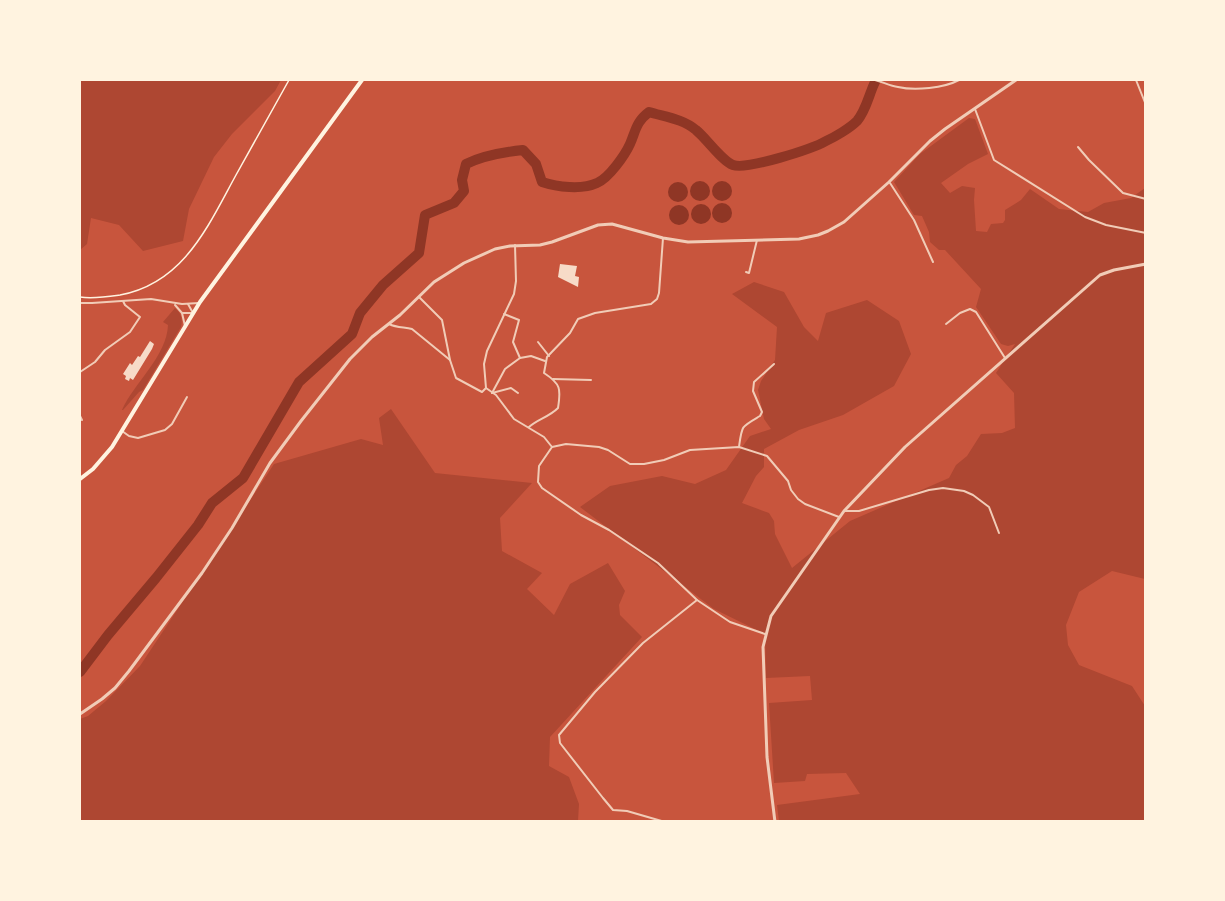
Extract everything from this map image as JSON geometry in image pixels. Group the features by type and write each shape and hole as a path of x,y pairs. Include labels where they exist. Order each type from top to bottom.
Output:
{"main road":[{"path":"80,479 104,459 200,302 362,80"}],"street":[{"path":"875,80 899,88 935,87 959,80"},
{"path":"80,714 102,699 129,671 202,573 232,528 270,463 352,357 434,282 464,263 495,249 515,245 540,245 598,225 612,224 663,238 706,243 799,239 818,235 844,222 930,141 1016,80"},
{"path":"1136,80 1146,105"},
{"path":"975,108 994,160 1085,217 1106,225 1146,233"},
{"path":"1078,147 1123,193 1146,199"},
{"path":"889,182 914,220 933,262"},
{"path":"529,428 536,421 552,415 558,408 559,386 544,372 546,362 570,333 578,319 651,304 657,299 663,238"},
{"path":"746,272 749,273 757,240"},
{"path":"515,245 514,294 487,351 484,364 486,388 496,395 514,419 544,437 552,447"},
{"path":"775,822 767,757 763,647 771,616 839,517 905,447 1100,275 1146,264"},
{"path":"419,297 442,320 456,378 482,392 486,388"},
{"path":"80,303 151,299 188,304 200,302"},
{"path":"80,372 130,332 140,317 123,301"},
{"path":"173,303 180,309 185,326"},
{"path":"182,313 193,313 188,304"},
{"path":"946,324 960,313 970,309 976,312 1005,358"},
{"path":"504,314 519,320 513,342 520,358"},
{"path":"388,324 412,329 450,360"},
{"path":"538,342 549,356"},
{"path":"492,393 505,369 520,358 531,356 546,362"},
{"path":"739,447 741,429 760,416 762,412 753,391 754,382 774,364"},
{"path":"553,379 591,380"},
{"path":"492,393 511,388 518,393"},
{"path":"122,431 138,438 165,430 172,424 187,397"},
{"path":"80,416 82,420"},
{"path":"765,634 729,622 697,600 658,563 542,488 538,482 539,466 552,447 566,444 599,447 630,464 637,465 664,460 690,450 739,447 767,456 788,481 798,499 805,504 839,517"},
{"path":"844,511 859,511 928,490 943,488 964,491 989,507 999,533"},
{"path":"665,822 627,811 613,810 560,743 559,735 595,692 643,643 697,600"}],"path":[{"path":"80,297 101,298 132,292 159,280 182,262 202,237 289,80"}],"shaded area":[{"path":"80,80 281,80 275,91 232,134 214,157 189,209 183,241 143,251 119,225 91,218 87,244 80,250"},
{"path":"969,118 975,119 988,154 968,164 941,183 950,193 962,186 975,188 976,231 987,232 991,224 1003,223 1005,210 1021,200 1030,189 1059,209 1088,212 1104,203 1131,198 1145,188 1145,579 1112,571 1079,592 1066,625 1068,645 1079,665 1132,686 1145,706 1145,821 779,821 777,805 860,794 846,773 807,774 805,781 774,783 769,703 812,700 810,676 766,678 765,634 714,609 580,507 610,486 662,476 695,484 726,470 750,436 771,429 764,419 758,390 761,381 775,360 777,327 732,294 754,282 784,292 804,327 818,341 826,313 867,300 899,321 911,354 894,386 843,415 799,430 764,449 764,467 756,476 742,503 769,513 774,521 775,534 792,568 850,521 949,478 956,465 967,456 981,434 1002,433 1015,428 1014,393 996,373 1015,344 1008,346 1001,344 976,307 981,289 945,250 939,250 930,242 929,232 922,216 914,215 894,182 920,154"},
{"path":"700,181 707,184 710,191 707,198 700,201 693,198 690,191 693,184"},
{"path":"722,181 729,184 732,191 729,198 722,201 715,198 712,191 715,184"},
{"path":"678,182 685,185 688,192 685,199 678,202 671,199 668,192 671,185"},
{"path":"722,203 729,206 732,213 729,220 722,223 715,220 712,213 715,206"},
{"path":"701,204 708,207 711,214 708,221 701,224 694,221 691,214 694,207"},
{"path":"679,205 686,208 689,215 686,222 679,225 672,222 669,215 672,208"},
{"path":"175,308 181,316 181,327 143,390 122,410 162,348 168,325 163,322"},
{"path":"391,409 435,473 532,483 500,518 502,551 542,573 527,589 554,615 570,584 608,563 625,591 619,605 620,615 642,637 550,737 549,766 569,777 579,804 578,821 80,821 80,719 88,716 106,701 140,666 274,464 361,439 383,445 379,418"}],"building":[{"path":"560,264 577,266 575,276 579,277 578,287 558,277"},
{"path":"150,341 154,344 152,349 133,380 125,379 126,376 123,374 130,363 132,365 138,356 140,357"}],"waterway":[{"path":"80,672 198,525 212,503 243,478 299,382 352,334 360,313 383,285 419,253 425,215 454,203 464,191 462,180 466,164 494,154 523,150 536,164 542,182 570,187 591,185 602,180 616,166 628,149 639,123 649,112 691,126 729,163 740,166 751,164 808,149 846,129 857,121 866,106 876,80"}]}
